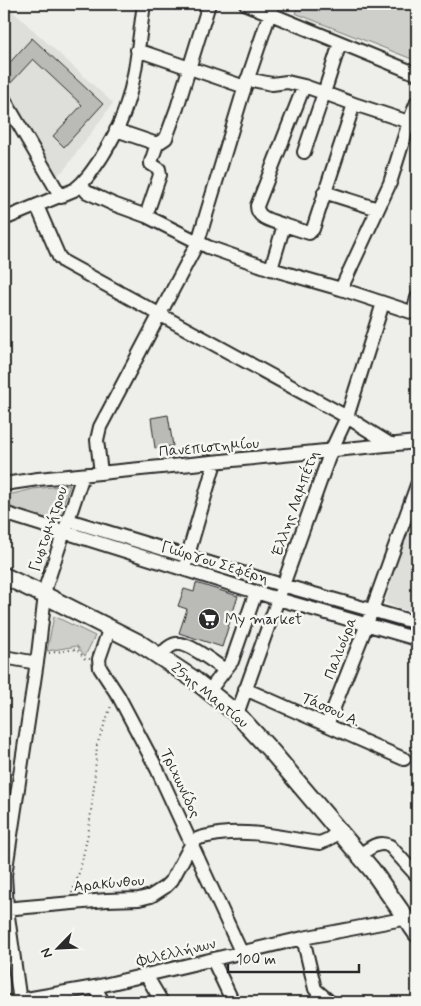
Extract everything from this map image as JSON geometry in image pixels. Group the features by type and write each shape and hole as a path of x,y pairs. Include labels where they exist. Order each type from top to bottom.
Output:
{"main road":[{"name":"25ης Μαρτίου","path":"4,576 110,627 160,655 237,714 272,752 359,855 412,922 417,934"}],"street":[{"path":"4,219 61,197 80,185 96,164 116,130 128,98 144,4"},
{"path":"146,216 160,176 160,169 151,163 157,144 166,138 209,4"},
{"path":"246,4 271,9 340,43 417,74"},
{"path":"101,473 97,440 100,428 198,242 246,83 271,9"},
{"path":"304,152 340,43"},
{"path":"137,50 189,68 246,83 272,84 288,82 304,86 409,122"},
{"path":"304,86 257,206 258,212 262,216 284,225 306,232 312,231 354,104"},
{"path":"4,99 61,197"},
{"path":"341,289 390,182 417,102"},
{"path":"116,130 157,144"},
{"path":"80,185 87,192 146,216 198,242 271,269 415,313 417,298"},
{"path":"324,192 378,209"},
{"path":"37,206 59,257 64,262 347,417 390,444"},
{"path":"271,269 284,225"},
{"name":"Έλλης Λαμπέτη","path":"237,714 331,452 347,417 382,303"},
{"name":"Πανεπιστημίου","path":"4,484 417,442"},
{"path":"183,569 215,462"},
{"name":"Γυφτομήτρου","path":"16,1002 5,909 5,874 38,659 44,594 83,475"},
{"name":"Παλιούρα","path":"327,725 367,624 417,485"},
{"name":"Γιώργου Σεφέρη","path":"4,513 66,526 187,557 417,623"},
{"name":"Γιώργου Σεφέρη","path":"66,526 183,569 278,599 417,639"},
{"path":"209,691 232,661 256,592"},
{"path":"100,659 110,627"},
{"path":"160,655 170,646 179,644 187,646 225,670"},
{"path":"4,657 38,659"},
{"name":"Τριχωνίδος","path":"100,659 100,668 157,769 242,954"},
{"name":"Τάσσου Α.","path":"245,690 404,759"},
{"path":"191,844 195,840 207,836 244,832 320,844 339,831"},
{"path":"359,855 383,843 413,861 417,876"},
{"name":"Αρακύνθου","path":"5,909 139,899 151,896 172,880 191,844"},
{"name":"Φιλελλήνων","path":"16,1002 242,954 304,938 412,922"},
{"path":"304,938 315,989 330,1002"},
{"path":"213,960 230,996 229,1002"},
{"path":"146,975 162,1002"},
{"path":"95,986 103,1002"}],"path":[{"path":"38,659 77,649 85,659 100,659"},
{"path":"69,903 80,870 89,829 98,740 110,708 118,697"}],"shaded area":[{"path":"4,4 9,4 7,6 113,103 64,170 56,176 4,89"},
{"path":"299,4 417,4 417,61 295,13"},
{"path":"70,485 56,524 4,509 4,496 33,489"},
{"path":"408,529 417,532 417,614 385,603"},
{"path":"54,616 95,636 85,656 77,646 47,651"}],"building":[{"path":"32,38 103,104 64,147 53,136 82,105 33,59 9,85 4,80 4,69"},
{"path":"168,415 173,446 155,448 151,418"},
{"path":"196,583 238,596 222,647 179,633 187,609 178,606 184,589 194,592"}],"place":[{"name":"My market","path":"209,619"}]}
